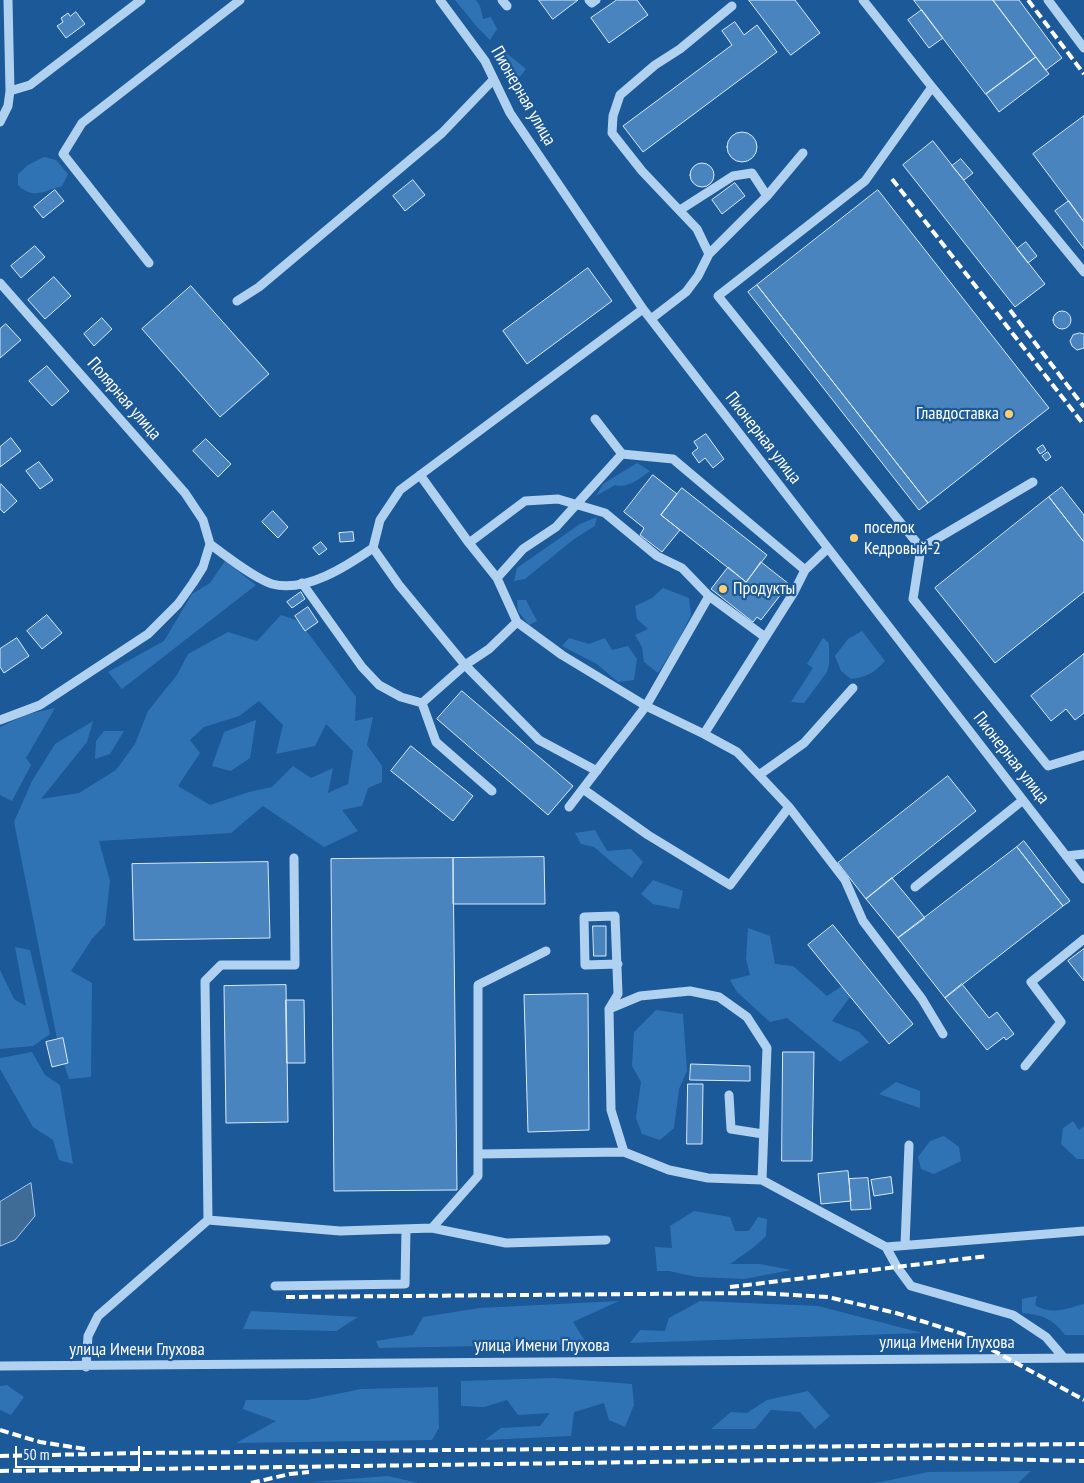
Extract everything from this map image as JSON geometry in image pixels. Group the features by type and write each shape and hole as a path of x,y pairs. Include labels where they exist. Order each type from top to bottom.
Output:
{"street":[{"path":"0,122 8,106 10,91 8,0"},
{"path":"10,91 30,85 141,0"},
{"path":"149,263 64,154 82,123 240,0"},
{"name":"Пионерная улица","path":"440,0 485,61 510,114 643,309 1084,879"},
{"path":"590,0 592,3 596,0"},
{"path":"863,0 1084,272"},
{"path":"1048,0 1084,48"},
{"path":"709,254 697,229 642,172 612,133 613,116 620,95 655,65 680,49 732,6"},
{"path":"237,301 259,287 442,133 493,80"},
{"path":"932,87 864,181 718,296 921,548 913,598 1048,766 1084,755"},
{"path":"651,319 686,292 698,276 709,254 767,196 802,153"},
{"path":"680,210 733,176 752,173 767,196"},
{"name":"Полярная улица","path":"0,283 185,493 203,520 210,544"},
{"path":"0,720 40,705 148,634 178,604 193,583 203,567 210,544 272,584 288,585 302,583 330,574 352,562 373,548 380,520 400,490 643,309"},
{"path":"595,419 622,454 673,459 805,570"},
{"path":"497,578 523,548 556,527 622,454"},
{"path":"420,475 497,578 517,622 562,656 646,706 737,752 759,775 789,808 846,880 863,921 922,999 943,1034"},
{"path":"921,548 1033,482"},
{"path":"469,543 525,500 558,499 605,513 657,556 682,568 709,596 765,637"},
{"path":"373,548 400,585 465,665 539,740 597,771"},
{"path":"704,734 794,592 805,570 828,548"},
{"path":"302,583 362,667 379,685 401,697 422,703"},
{"path":"569,806 646,706 709,596"},
{"path":"422,703 465,665 489,649 517,622"},
{"path":"759,775 804,743 853,688"},
{"path":"422,703 436,742 492,791"},
{"path":"583,789 648,835 730,885 789,808"},
{"path":"915,887 1023,800"},
{"path":"1066,856 1084,854"},
{"path":"208,1220 205,980 221,965 295,965 294,858"},
{"path":"618,964 585,965 584,917 616,916 618,964 618,994 609,1009 611,1110 624,1152"},
{"path":"1024,1066 1061,1022 1031,982 1084,939"},
{"path":"432,1228 478,1176 478,985 546,951"},
{"path":"609,1009 640,996 690,991 719,997 747,1017 767,1048 762,1180"},
{"path":"729,1095 730,1129 763,1134"},
{"path":"906,1245 908,1146"},
{"path":"478,1154 624,1152 669,1170 708,1178 762,1180 886,1247 897,1267 911,1286 1013,1315 1046,1337 1064,1358"},
{"path":"86,1366 88,1336 98,1316 208,1220 340,1231 432,1228 506,1243 606,1240"},
{"path":"275,1286 405,1284 406,1229"},
{"path":"886,1247 1084,1231"},
{"name":"улица Имени Глухова","path":"0,1366 1084,1358"}],"shaded area":[{"path":"455,0 476,0 480,6 483,19 491,17 497,29 490,40 478,28"},
{"path":"504,51 526,69 510,85 509,74 499,64"},
{"path":"44,157 56,160 68,174 62,186 39,193 23,190 18,185 18,174 28,165"},
{"path":"637,463 650,471 634,482 620,486 615,485 596,496 603,484"},
{"path":"597,517 595,526 574,539 525,579 514,581 517,568 580,524"},
{"path":"225,561 256,585 122,689 108,672 164,641 192,594 210,583"},
{"path":"663,588 689,598 691,615 677,643 658,673 644,662 642,647 635,635 648,629 637,619 635,606 652,598"},
{"path":"517,600 526,600 537,621 529,625 518,611"},
{"path":"281,615 299,621 356,697 355,721 373,717 367,745 382,766 382,782 368,788 362,806 342,810 358,831 324,847 263,806 231,833 99,841 110,881 105,925 92,939 71,971 92,983 91,1077 69,1079 64,1064 68,1062 63,1039 57,1039 14,822 32,781 55,744 93,721 87,742 41,799 79,793 116,770 135,744 148,711 177,675 188,654 228,632 257,641","holes":["259,701 283,725 276,754 315,746 326,724 353,751 348,784 328,793 333,768 311,778 293,766 272,787 249,792 210,805 178,786 200,753 190,740 204,727 239,716"]},
{"path":"862,631 885,661 870,674 851,679 841,671 835,656 848,639"},
{"path":"569,638 589,644 605,638 612,650 628,646 637,659 634,680 618,682 597,664 562,646"},
{"path":"823,638 829,643 827,672 804,703 791,702 813,668 807,664"},
{"path":"55,708 26,758 31,765 12,801 0,795 0,727 25,715"},
{"path":"256,720 250,758 231,771 212,766 224,732"},
{"path":"104,731 124,731 110,754 95,759 96,741"},
{"path":"595,830 607,851 631,849 643,862 632,878 594,847 581,844 575,833"},
{"path":"653,880 683,891 679,909 653,904 641,894"},
{"path":"748,928 770,936 775,964 793,966 827,996 842,986 850,997 832,1021 859,1032 869,1042 840,1062 787,1018 770,1022 737,992 730,980 750,975 746,959"},
{"path":"15,947 30,950 50,1034 33,1046 0,1049 0,970 14,999 26,1006"},
{"path":"656,1010 683,1014 687,1071 679,1089 674,1128 660,1140 642,1134 636,1118 641,1082 632,1066 634,1032"},
{"path":"32,1052 45,1075 60,1085 73,1164 59,1160 53,1140 33,1127 0,1069 0,1058"},
{"path":"896,1082 920,1091 920,1108 879,1094"},
{"path":"1073,1121 1079,1130 1084,1126 1084,1159 1077,1159 1061,1144 1063,1128"},
{"path":"944,1136 959,1147 961,1161 934,1174 921,1169 918,1157 930,1141"},
{"path":"31,1183 35,1216 15,1240 0,1246 0,1202"},
{"path":"694,1211 730,1217 735,1231 749,1231 758,1217 767,1219 766,1236 730,1264 760,1264 791,1270 744,1279 697,1277 669,1271 657,1271 655,1247 672,1248 670,1226"},
{"path":"1037,1296 1035,1305 1047,1310 1053,1311 1084,1304 1084,1335 1065,1335 1046,1318 1022,1313 1022,1299"},
{"path":"619,1301 573,1322 587,1344 379,1348 376,1341 413,1335 423,1317 480,1308"},
{"path":"700,1301 818,1306 922,1333 630,1343 640,1330 665,1331 669,1318"},
{"path":"251,1311 358,1317 336,1331 243,1329"},
{"path":"554,1378 632,1384 634,1405 625,1427 609,1420 604,1403 574,1412 571,1436 485,1440 501,1428 540,1426 550,1413 518,1415 507,1400 484,1407 461,1406 461,1381"},
{"path":"7,1385 24,1397 11,1415 0,1410 0,1386"},
{"path":"438,1387 439,1428 432,1440 236,1443 276,1421 243,1409 246,1400 307,1400 361,1389"},
{"path":"808,1391 830,1416 815,1429 800,1412 771,1410 755,1429 711,1429 731,1412 747,1413 767,1400"},
{"path":"1031,1471 1018,1483 870,1483 928,1472"},
{"path":"388,1476 418,1483 311,1482"}],"building":[{"path":"539,0 578,0 553,19"},
{"path":"617,0 637,0 648,15 609,43 591,18"},
{"path":"749,0 795,0 820,33 791,55"},
{"path":"914,0 993,0 1036,57 986,94"},
{"path":"993,0 1019,0 1062,58 1046,70"},
{"path":"922,10 943,38 929,48 908,20"},
{"path":"76,12 85,24 66,38 57,26 63,22 61,18 68,13 70,16"},
{"path":"735,22 744,35 757,25 777,52 643,152 623,126 732,45 722,31"},
{"path":"1036,57 1049,74 999,112 986,94"},
{"path":"1084,116 1084,222 1033,154"},
{"path":"742,132 752,137 757,147 752,157 742,162 732,157 727,147 732,137"},
{"path":"933,141 1045,284 1015,307 903,165"},
{"path":"961,159 973,173 964,180 952,166"},
{"path":"702,163 710,167 714,175 710,183 702,187 694,183 690,175 694,167"},
{"path":"413,180 425,195 405,211 393,196"},
{"path":"735,183 745,196 722,214 712,200"},
{"path":"55,190 64,201 43,218 34,207"},
{"path":"878,190 1049,408 928,503 757,285"},
{"path":"1069,201 1084,222 1084,249 1055,211"},
{"path":"1026,242 1037,256 1028,263 1017,249"},
{"path":"35,246 45,257 21,278 11,266"},
{"path":"588,268 612,301 527,364 503,331"},
{"path":"54,277 71,296 45,319 28,300"},
{"path":"757,285 928,503 919,510 748,292"},
{"path":"191,286 269,374 220,417 142,329"},
{"path":"1062,311 1068,314 1071,320 1068,326 1062,329 1056,326 1053,320 1056,314"},
{"path":"102,318 112,329 94,346 84,334"},
{"path":"6,324 21,340 0,358 0,329"},
{"path":"1084,334 1084,348 1077,350 1070,341 1073,335"},
{"path":"47,366 69,391 52,406 29,381"},
{"path":"706,434 724,459 713,468 705,458 699,463 692,453 698,448 694,442"},
{"path":"11,438 21,451 0,467 0,447"},
{"path":"206,439 231,464 218,477 193,451"},
{"path":"1043,445 1046,450 1040,454 1037,449"},
{"path":"1048,452 1051,457 1046,461 1042,456"},
{"path":"39,462 53,480 40,489 26,471"},
{"path":"653,475 677,494 661,515 680,530 662,552 640,535 644,528 624,512"},
{"path":"1,484 17,501 4,513 0,509"},
{"path":"1062,487 1084,515 1084,542 1049,497"},
{"path":"682,488 767,555 746,582 661,515"},
{"path":"1049,497 1084,542 1084,592 995,663 935,588"},
{"path":"273,511 288,527 278,538 262,522"},
{"path":"353,532 354,541 340,542 339,533"},
{"path":"321,542 327,549 319,555 313,548"},
{"path":"761,562 789,584 761,620 757,617 753,622 711,589 728,567 746,582"},
{"path":"301,592 305,599 292,608 287,602"},
{"path":"308,607 318,622 305,631 295,616"},
{"path":"47,615 62,633 42,649 27,631"},
{"path":"17,638 29,656 4,673 0,667 0,649"},
{"path":"1084,654 1084,713 1075,720 1066,709 1051,721 1031,696"},
{"path":"462,691 573,786 548,815 437,719"},
{"path":"411,746 473,796 453,821 391,771"},
{"path":"948,776 976,811 866,899 838,863"},
{"path":"1024,841 1070,901 1063,906 1017,847"},
{"path":"1017,847 1063,906 945,998 898,938"},
{"path":"544,857 545,904 453,904 453,858"},
{"path":"453,858 457,1190 334,1191 331,859"},
{"path":"268,862 270,938 134,940 132,864"},
{"path":"892,878 925,918 898,938 866,899"},
{"path":"833,925 913,1024 889,1044 808,945"},
{"path":"593,926 606,926 606,956 594,956"},
{"path":"1084,949 1084,981 1068,961"},
{"path":"962,984 989,1018 997,1012 1014,1034 1006,1040 1004,1037 987,1050 945,998"},
{"path":"286,985 288,1122 226,1123 224,986"},
{"path":"588,994 589,1130 528,1132 524,995"},
{"path":"286,1000 304,1000 305,1063 287,1063"},
{"path":"63,1038 68,1063 52,1067 46,1042"},
{"path":"783,1052 814,1052 812,1161 782,1161"},
{"path":"691,1064 750,1066 750,1081 690,1080"},
{"path":"688,1084 703,1084 702,1144 687,1144"},
{"path":"848,1171 851,1201 821,1204 818,1174"},
{"path":"891,1177 893,1193 874,1196 871,1180"},
{"path":"868,1178 871,1209 851,1210 849,1179"}],"railway":[{"path":"1028,0 1084,74"},
{"path":"892,179 1084,425"},
{"path":"1010,310 1084,407"},
{"path":"730,1287 988,1256"},
{"path":"286,1297 756,1293 828,1297 896,1313 963,1334 1084,1400"},
{"path":"0,1430 40,1442 85,1449"},
{"path":"0,1456 1084,1444"},
{"path":"0,1471 933,1458 1084,1461"},
{"path":"251,1483 290,1474 309,1472"}],"place":[{"name":"Главдоставка","path":"1009,414"},
{"name":"поселок Кедровый-2","path":"854,538"},
{"name":"Продукты","path":"723,589"}]}
